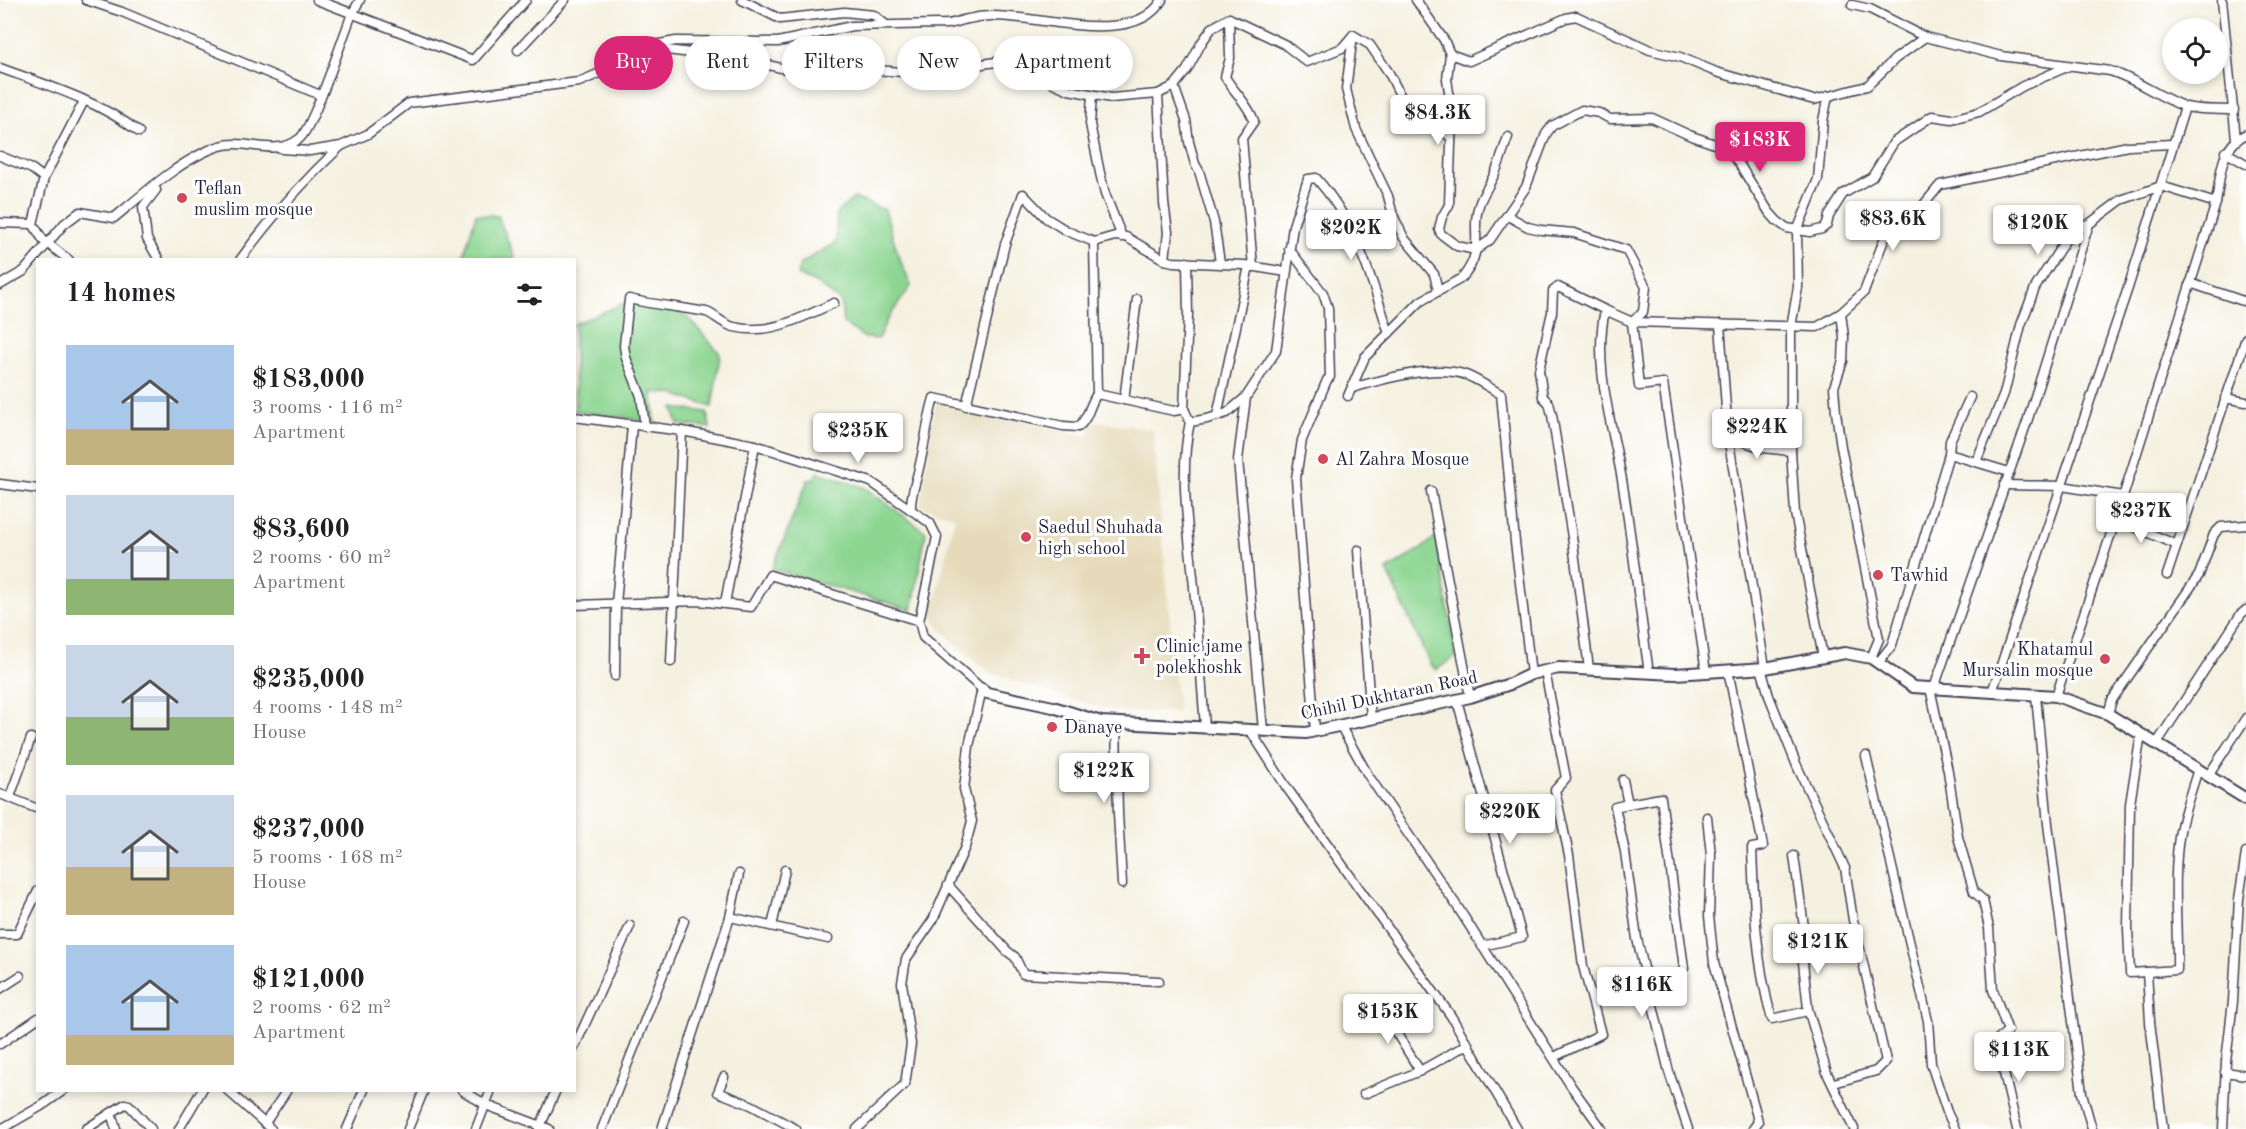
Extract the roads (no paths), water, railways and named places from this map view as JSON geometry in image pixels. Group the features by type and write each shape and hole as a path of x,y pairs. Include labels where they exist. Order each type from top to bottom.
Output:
{"street":[{"path":"86,0 122,12 320,95"},
{"path":"316,0 474,60 526,0"},
{"path":"282,149 301,139 312,122 320,95 352,14 360,0"},
{"path":"518,50 565,0"},
{"path":"741,0 780,19 844,12 874,15 885,24"},
{"path":"673,42 778,42 852,26 885,24 950,26 966,19 993,16 1113,26 1139,20 1156,10 1162,0"},
{"path":"1416,0 1444,40 1450,54 1447,79 1452,113 1449,205 1442,217 1441,234 1457,246 1476,250 1490,240 1526,187 1546,134 1552,126 1582,110 1599,113 1610,119 1652,118 1689,135 1726,148 1738,162 1769,212 1787,228 1810,232 1827,225 1829,216 1843,194 1872,177 1894,142 1932,116 1952,119 1979,112 2022,86 2069,66"},
{"path":"2222,0 2236,139"},
{"path":"1852,5 1870,9 1925,37 2001,56 2110,71 2125,76 2185,107 2234,110"},
{"path":"1450,54 1469,62 1576,16 1634,45 1680,57 1705,68 1764,87 1814,100 1867,86 1901,54 1925,37"},
{"path":"1229,18 1284,44 1307,62 1342,48 1353,35"},
{"path":"673,51 742,59 794,71 817,64 836,64 904,72 920,77 1003,61 1069,90 1111,98 1158,94 1174,86 1187,70 1212,28 1229,18"},
{"path":"1217,416 1251,266 1242,138 1254,121 1251,111 1234,93 1225,77 1230,58 1229,18"},
{"path":"1353,35 1370,45 1389,73 1401,97 1419,118 1451,137"},
{"path":"1353,35 1346,89 1356,129 1388,196 1393,215 1404,238 1434,273 1438,290"},
{"path":"0,68 52,87 121,118 139,132"},
{"path":"0,285 24,271 64,224 81,212 114,218 153,186 197,157 221,146 252,145 310,151 341,146 368,134 409,103 579,82 594,76"},
{"path":"1174,86 1182,105 1195,164 1214,222 1220,264"},
{"path":"1158,94 1164,203 1168,232 1165,260"},
{"path":"1092,96 1090,124 1100,172 1105,194 1122,237"},
{"path":"1823,657 1795,513 1791,451 1791,327 1798,287 1797,231 1818,179 1828,96"},
{"path":"33,224 44,178 84,101"},
{"path":"1992,692 2161,186 2185,107"},
{"path":"2056,696 2116,519 2216,203 2225,152 2236,139 2246,134"},
{"path":"1508,137 1495,175 1479,203 1476,250 1462,278 1421,301 1365,357 1350,392 1400,375 1432,372 1463,374 1501,394 1515,542 1531,674"},
{"path":"1589,669 1573,543 1552,415 1549,404 1543,397 1539,370 1552,312 1553,291 1558,287 1632,322 1817,327 1841,313 1864,292 1885,237 1906,226 1940,185 2128,146 2172,144"},
{"path":"235,258 300,185 341,146"},
{"path":"2225,152 2246,164"},
{"path":"0,156 32,169 44,178"},
{"path":"1190,422 1227,413 1246,397 1276,351 1293,226 1308,179 1316,178 1330,195 1363,254 1389,333"},
{"path":"153,186 156,190 143,207 147,239 158,258"},
{"path":"1976,462 2004,394 2021,325 2035,288 2073,228 2089,224 2121,200 2161,186 2216,203"},
{"path":"966,406 1005,244 1023,194 1034,207 1057,226 1094,242 1115,236 1122,237 1173,262 1251,266 1286,272"},
{"path":"1508,216 1541,230 1574,233 1626,250 1646,287 1643,312 1632,322"},
{"path":"0,223 33,224"},
{"path":"33,224 48,244 66,258"},
{"path":"2017,1129 1997,1043 2008,1030 1993,990 1987,919 1983,900 1974,892 1958,837 1932,688 2043,373 2089,224"},
{"path":"241,258 259,233"},
{"path":"911,510 910,498 919,470 927,422 934,398 1078,427 1086,420 1097,394 1094,242"},
{"path":"1289,249 1323,293 1328,308 1330,377 1302,440 1296,478 1315,731"},
{"path":"1187,262 1188,343 1185,359 1184,409 1190,422 1185,444 1188,520 1205,728"},
{"path":"2190,283 2246,302"},
{"path":"645,427 641,396 626,358 624,346 629,298 710,313 718,321 745,329 773,328 834,303"},
{"path":"1124,400 1137,300"},
{"path":"1605,310 1601,353 1605,398 1623,485 1649,673"},
{"path":"1841,313 1844,337 1843,361 1834,387 1836,412 1879,639 1875,660"},
{"path":"1632,322 1639,386 1663,383 1706,672"},
{"path":"1720,324 1728,436 1769,696 1797,766 1845,868 1853,920 1886,1061 1876,1071 1834,1083"},
{"path":"2167,575 2246,338"},
{"path":"1097,394 1174,411 1184,409"},
{"path":"1246,397 1238,460 1263,730"},
{"path":"1875,660 1892,645 1949,454 1950,441 1970,397"},
{"path":"2225,398 2246,402"},
{"path":"576,417 682,431 755,445 871,482 930,524 937,537 919,621 923,637 982,689 969,746 964,789 972,821 965,847 933,920 906,959 902,983 910,1044 905,1084 857,1129"},
{"path":"615,676 616,604 632,426"},
{"path":"671,662 682,431"},
{"path":"1728,436 1762,448 1791,451"},
{"path":"725,603 755,445"},
{"path":"1949,454 2009,472"},
{"path":"0,484 36,489"},
{"path":"2004,485 2062,486 2123,496"},
{"path":"1431,491 1470,697"},
{"path":"2116,519 2177,545"},
{"path":"2108,714 2112,700 2199,575 2214,534 2221,526 2246,525"},
{"path":"1358,550 1371,719"},
{"path":"576,604 673,601 725,603 751,607 770,575 919,621"},
{"path":"2157,743 2241,614 2246,610"},
{"name":"Chihil Dukhtaran Road","path":"982,689 987,693 1053,707 1101,722 1306,733 1470,697 1510,684 1531,674 1558,668 1649,673 1706,672 1763,668 1845,652 1875,660 1913,687 2056,696 2108,714 2246,799"},
{"path":"1728,670 1763,846 1752,848 1758,949 1769,1009 1772,1019 1808,1011"},
{"path":"1545,671 1566,778 1555,790 1569,855 1583,966 1601,1034 1554,1057"},
{"path":"2036,696 2049,836 2082,1093 2092,1129"},
{"path":"1457,700 1522,937 1482,946"},
{"path":"2208,776 2246,718"},
{"path":"1116,723 1122,884"},
{"path":"1340,725 1368,775 1482,946 1532,1027 1554,1057 1570,1086 1602,1129"},
{"path":"1250,730 1287,788 1451,1016 1517,1129"},
{"path":"2141,734 2130,804 2128,929 2130,973 2177,970 2179,930 2176,880 2180,830 2198,769"},
{"path":"10,797 31,738"},
{"path":"1866,756 1928,1021 1931,1064 1955,1129"},
{"path":"1623,780 1628,804"},
{"path":"0,794 36,808"},
{"path":"1684,968 1660,798 1615,807 1625,852 1637,939 1669,1072 1688,1129"},
{"path":"1707,817 1712,855 1709,916 1714,963 1756,1113 1758,1122 1753,1129"},
{"path":"2223,1129 2225,1072 2233,1001 2239,899 2246,853"},
{"path":"1794,856 1804,927 1802,953 1808,1011 1827,1072 1854,1129"},
{"path":"772,926 785,870"},
{"path":"662,1129 730,917 739,874"},
{"path":"948,885 1015,957 1023,974 1160,981"},
{"path":"0,934 17,934 36,895"},
{"path":"730,917 828,939"},
{"path":"602,1129 684,921"},
{"path":"579,1028 630,926"},
{"path":"2147,972 2148,1001 2163,1129"},
{"path":"0,989 20,976"},
{"path":"1378,1005 1420,1071"},
{"path":"0,1044 36,1019"},
{"path":"1364,1094 1420,1071 1468,1044"},
{"path":"2225,1072 2246,1075"},
{"path":"724,1077 718,1092 751,1105 796,1129"},
{"path":"2,1126 43,1105 61,1092"},
{"path":"179,1129 201,1092"},
{"path":"231,1092 268,1126 286,1092"},
{"path":"347,1129 363,1092"},
{"path":"408,1129 423,1092"},
{"path":"465,1092 486,1105 543,1128 555,1092"},
{"path":"476,1129 490,1092"},
{"path":"86,1129 125,1104 129,1105 152,1129"},
{"path":"111,1113 116,1129"}],"place":[{"name":"Teflan muslim mosque","path":"182,198"},
{"name":"Al Zahra Mosque","path":"1323,459"},
{"name":"Saedul Shuhada high school","path":"1026,537"},
{"name":"Tawhid","path":"1878,575"},
{"name":"Clinic jame polekhoshk","path":"1142,656"},
{"name":"Khatamul Mursalin mosque","path":"2105,659"},
{"name":"Danaye","path":"1052,727"}]}
